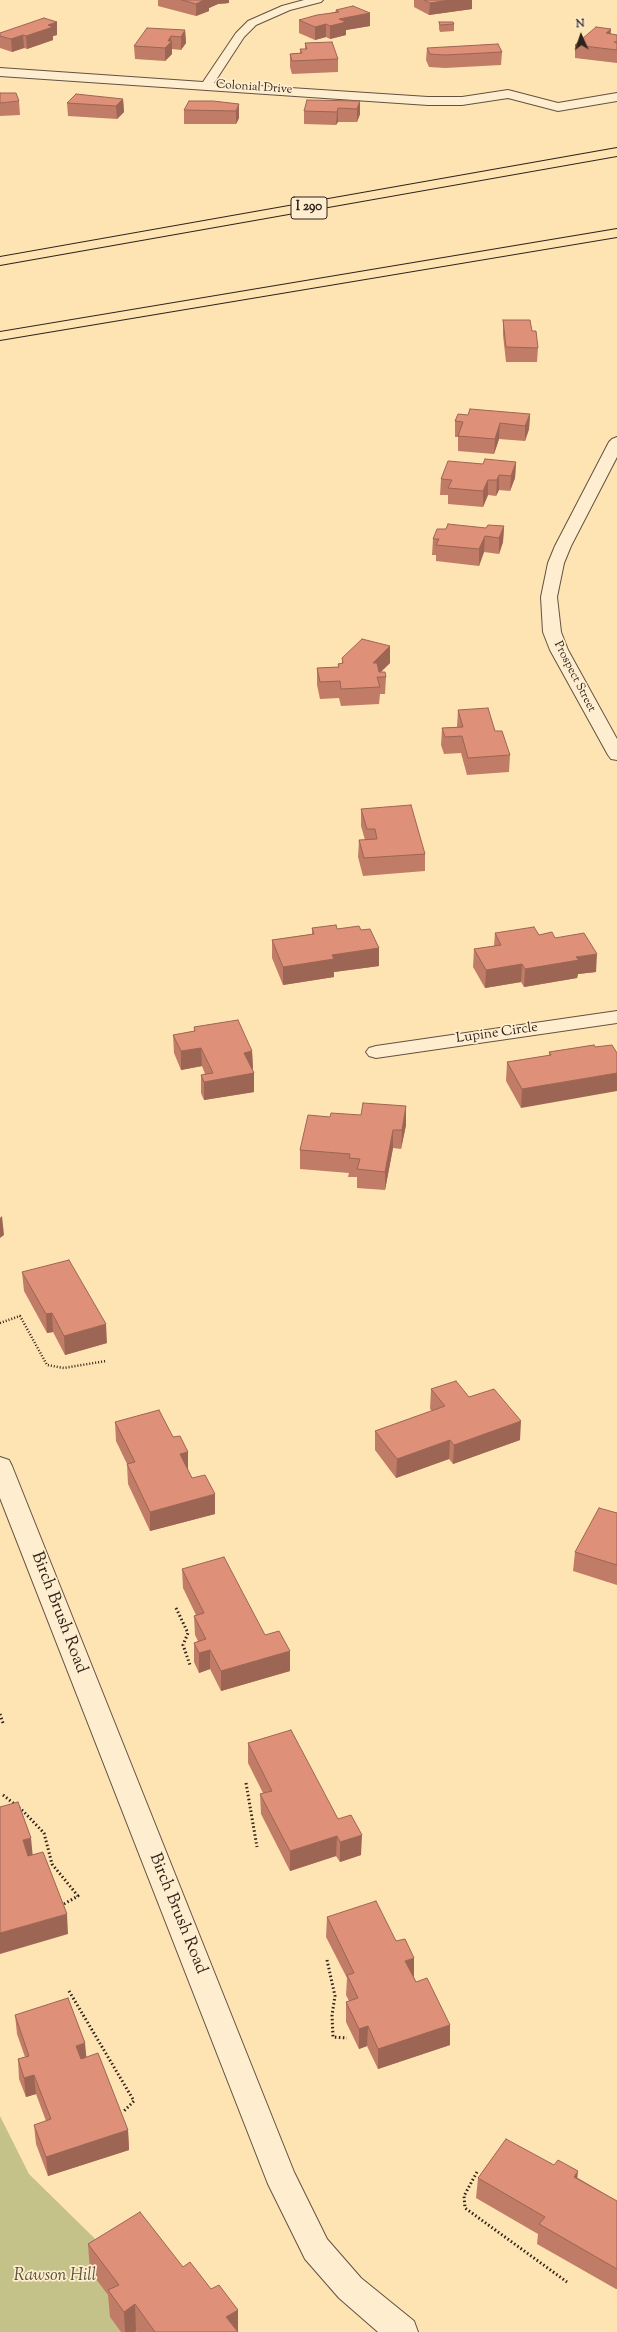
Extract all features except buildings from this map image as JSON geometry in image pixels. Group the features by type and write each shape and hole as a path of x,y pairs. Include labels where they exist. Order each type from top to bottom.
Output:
{"highway":[{"name":"I 290","path":"0,261 617,152"},
{"path":"0,336 617,233"}],"street":[{"path":"207,85 240,35 252,23 274,12 317,0"},
{"name":"Colonial Drive","path":"0,72 432,101 462,101 508,94 558,107 617,97"},
{"name":"Prospect Street","path":"617,442 563,546 556,563 549,597 552,632 559,650 617,755"},
{"name":"Lupine Circle","path":"376,1052 617,1017"},
{"name":"Birch Brush Road","path":"0,1466 279,2174 316,2248 350,2288 402,2332"}],"path":[{"path":"0,1323 20,1316 47,1365 64,1368 106,1362"},
{"path":"176,1608 188,1633 183,1645 190,1666"},
{"path":"0,1714 3,1723"},
{"path":"246,1783 258,1847"},
{"path":"3,1795 23,1811 44,1833 52,1864 78,1896 64,1904"},
{"path":"327,1960 335,1996 332,2016 333,2037 347,2038"},
{"path":"69,1991 134,2101 124,2110"},
{"path":"477,2172 464,2196 465,2208 567,2282"}],"green space":[{"name":"Rawson Hill","path":"0,2116 29,2174 190,2332 0,2332"}]}
